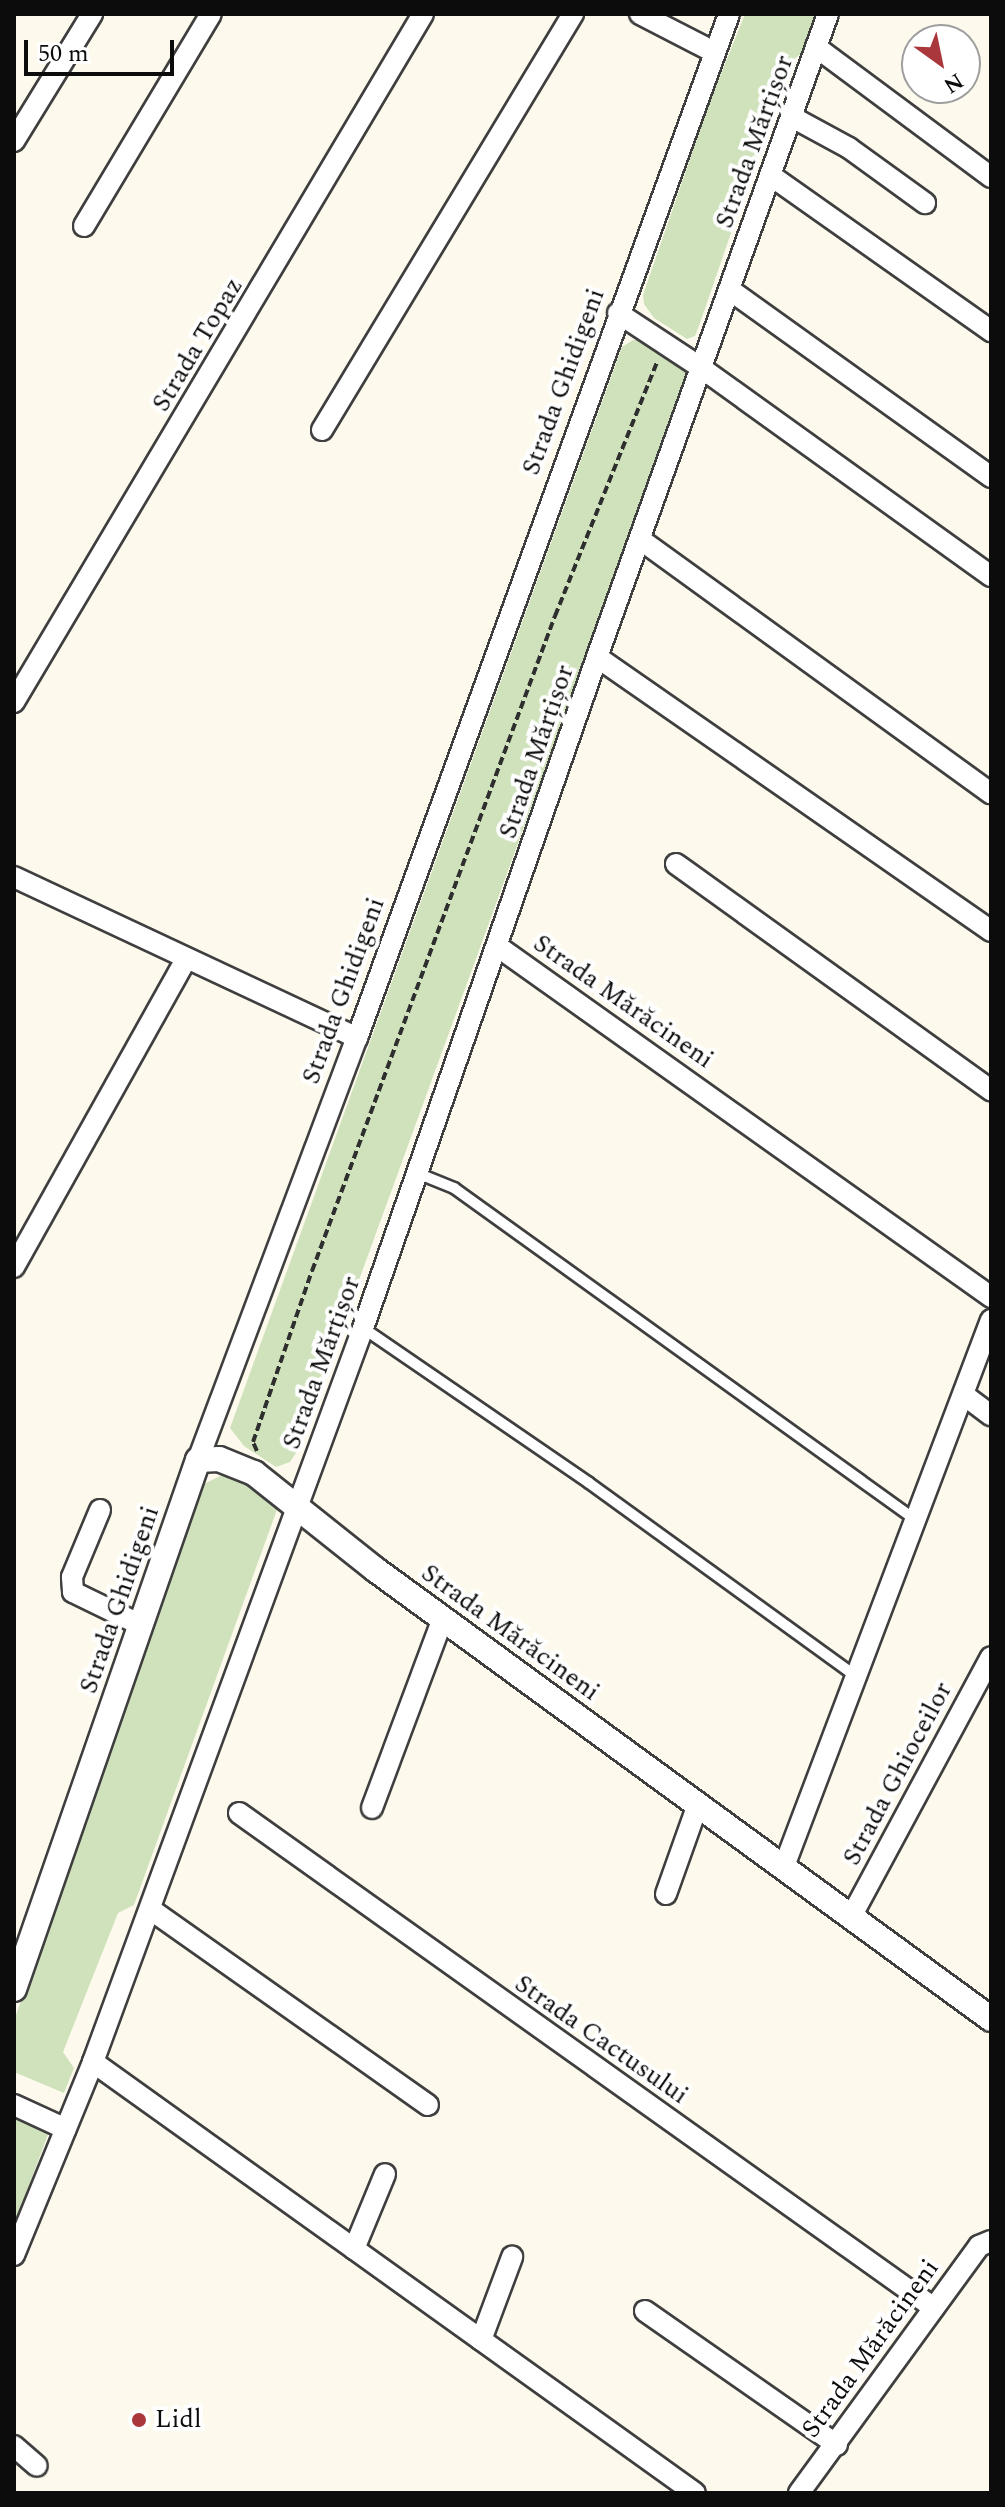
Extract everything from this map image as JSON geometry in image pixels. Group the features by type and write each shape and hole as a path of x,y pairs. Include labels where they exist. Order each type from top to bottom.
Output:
{"street":[{"path":"14,141 92,14"},
{"path":"84,226 211,14"},
{"name":"Strada Topaz","path":"14,702 423,14"},
{"path":"322,430 573,14"},
{"path":"640,14 714,52"},
{"name":"Strada Ghidigeni","path":"14,1989 198,1460 357,1038 729,14"},
{"name":"Strada Mărțișor","path":"14,2255 93,2062 363,1328 597,657 828,14"},
{"path":"816,47 991,177"},
{"path":"792,117 849,148 925,203"},
{"path":"770,175 991,331"},
{"path":"730,290 991,477"},
{"path":"618,313 700,367 991,576"},
{"path":"641,540 991,793"},
{"path":"597,657 991,931"},
{"path":"676,864 991,1090"},
{"path":"14,877 357,1038"},
{"name":"Strada Mărăcineni","path":"497,946 991,1297"},
{"path":"14,1267 186,959"},
{"path":"783,1869 918,1521 991,1320"},
{"path":"964,1395 991,1415"},
{"name":"Strada Mărăcineni","path":"198,1460 219,1459 254,1473 296,1508 697,1807 991,2019"},
{"path":"100,1510 72,1577 73,1592 141,1625"},
{"path":"372,1808 443,1618"},
{"name":"Strada Ghioceilor","path":"851,1917 991,1657"},
{"path":"666,1894 697,1807"},
{"name":"Strada Cactusului","path":"239,1813 934,2308"},
{"path":"150,1909 428,2105"},
{"path":"93,2062 695,2493"},
{"path":"14,2105 66,2129"},
{"path":"354,2249 385,2174"},
{"name":"Strada Mărăcineni","path":"799,2493 837,2445 979,2246 991,2241"},
{"path":"481,2340 512,2257"},
{"path":"645,2311 837,2445"},
{"path":"14,2446 37,2466"}],"lane":[{"path":"417,1173 454,1188 918,1521"},
{"path":"363,1328 589,1483 858,1678"}],"path":[{"path":"254,1473 257,1449 253,1442 317,1256 549,630 664,343"}],"green space":[{"path":"745,14 818,14 805,51 790,62 700,323 695,336 687,339 654,318 644,304 643,295 710,101"},
{"path":"633,340 642,340 679,363 686,372 686,382 296,1453 290,1462 276,1467 244,1446 230,1428 622,347"},
{"path":"222,1475 235,1476 278,1507 134,1905 118,1913 63,2052 74,2068 64,2093 14,2072 14,2021 197,1495 202,1485"},
{"path":"14,2117 49,2132 14,2225"}],"place":[{"name":"Lidl","path":"139,2420"}]}
